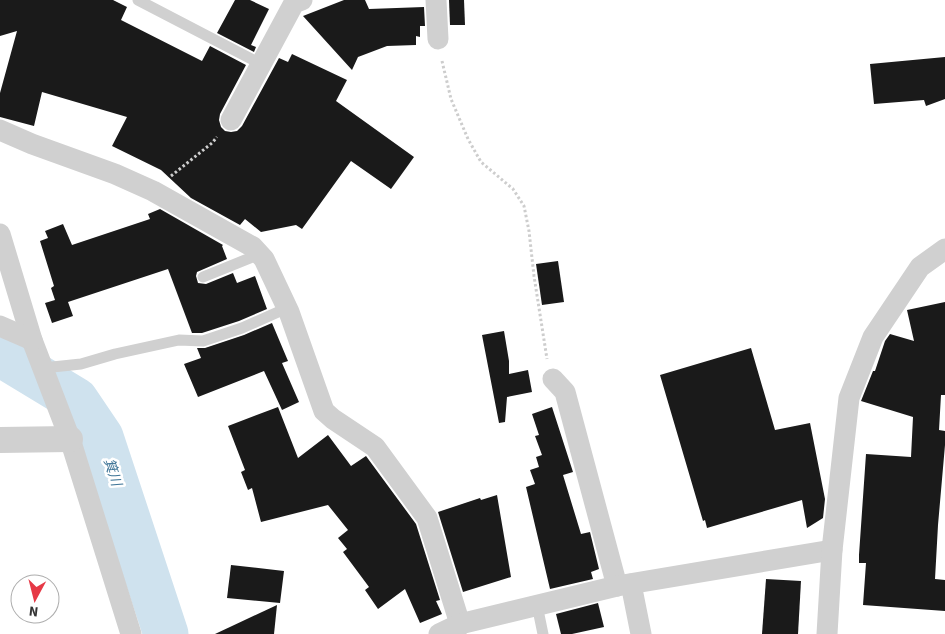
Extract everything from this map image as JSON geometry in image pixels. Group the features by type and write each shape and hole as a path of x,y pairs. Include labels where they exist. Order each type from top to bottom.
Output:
{"street":[{"path":"231,120 294,3 302,0"},
{"path":"436,0 438,39"},
{"path":"0,130 32,144 115,174 153,191 253,247 260,254 287,308 324,411 375,447 427,518 457,629"},
{"path":"0,234 32,340 70,439 132,634"},
{"path":"827,634 832,550 849,398 873,337 920,267 945,248"},
{"path":"0,326 32,340"},
{"path":"553,379 565,392 624,585 641,634"},
{"path":"0,440 70,439"},
{"path":"439,634 537,605 624,585 832,550"}],"lane":[{"path":"138,0 262,64"},
{"path":"203,277 260,254"},
{"path":"44,371 179,340 203,341 242,328 287,308"},
{"path":"537,605 543,634"}],"path":[{"path":"438,39 451,99 468,139 482,162 513,189 524,206 529,231 544,351 553,379"},
{"path":"153,191 212,143 231,120"}],"building":[{"path":"0,0 113,0 127,7 121,20 202,61 210,46 246,65 220,114 221,127 225,131 237,131 242,126 279,58 288,62 292,54 347,80 336,101 414,157 391,189 351,161 302,229 296,225 261,232 245,219 240,225 191,198 161,170 112,146 127,117 42,92 34,126 0,117 0,93 17,31 0,36"},
{"path":"235,0 250,0 269,9 251,45 256,47 254,52 217,33"},
{"path":"344,0 365,0 369,9 424,7 425,26 420,26 420,37 416,36 416,45 387,46 358,57 352,70 303,16"},
{"path":"449,0 464,0 465,25 450,25"},
{"path":"945,57 945,99 926,106 924,100 874,104 870,64"},
{"path":"160,209 223,245 227,259 197,272 198,283 206,284 233,273 237,283 255,276 267,309 239,321 202,333 192,333 168,269 68,302 73,316 52,323 45,303 55,300 51,288 54,286 40,241 48,238 45,231 63,224 72,245 150,219 148,214"},
{"path":"558,261 564,302 542,305 536,264"},
{"path":"945,302 945,395 941,395 939,430 945,431 945,445 935,579 945,580 945,611 863,605 866,563 859,563 859,555 866,454 911,457 913,417 861,401 873,371 875,371 885,341 890,334 914,341 907,310"},
{"path":"272,323 288,361 282,363 299,402 282,410 264,371 198,397 184,364 201,358 197,348 205,348 244,335"},
{"path":"504,331 509,361 509,374 528,370 532,392 507,397 505,422 499,423 482,335"},
{"path":"751,348 775,430 810,423 825,499 823,518 807,528 802,500 707,528 705,520 703,521 660,375"},
{"path":"278,407 298,458 328,435 351,466 366,456 416,524 440,600 436,601 442,614 420,623 405,589 378,609 365,590 369,587 343,552 347,549 338,538 348,530 328,505 261,522 252,488 248,490 241,472 245,470 228,426"},
{"path":"552,407 573,472 563,475 581,534 590,532 599,569 591,572 593,579 550,589 526,487 535,484 530,470 539,467 536,457 542,455 535,436 539,435 532,414"},
{"path":"497,495 511,577 463,592 438,512 480,498 481,500"},
{"path":"231,565 284,571 280,603 227,598"},
{"path":"766,579 801,581 798,634 762,634"},
{"path":"598,603 604,627 572,634 561,634 556,614"},
{"path":"277,605 274,634 215,634"}],"waterway":[{"name":"箕川","path":"0,354 76,400 101,437 166,634"}]}
